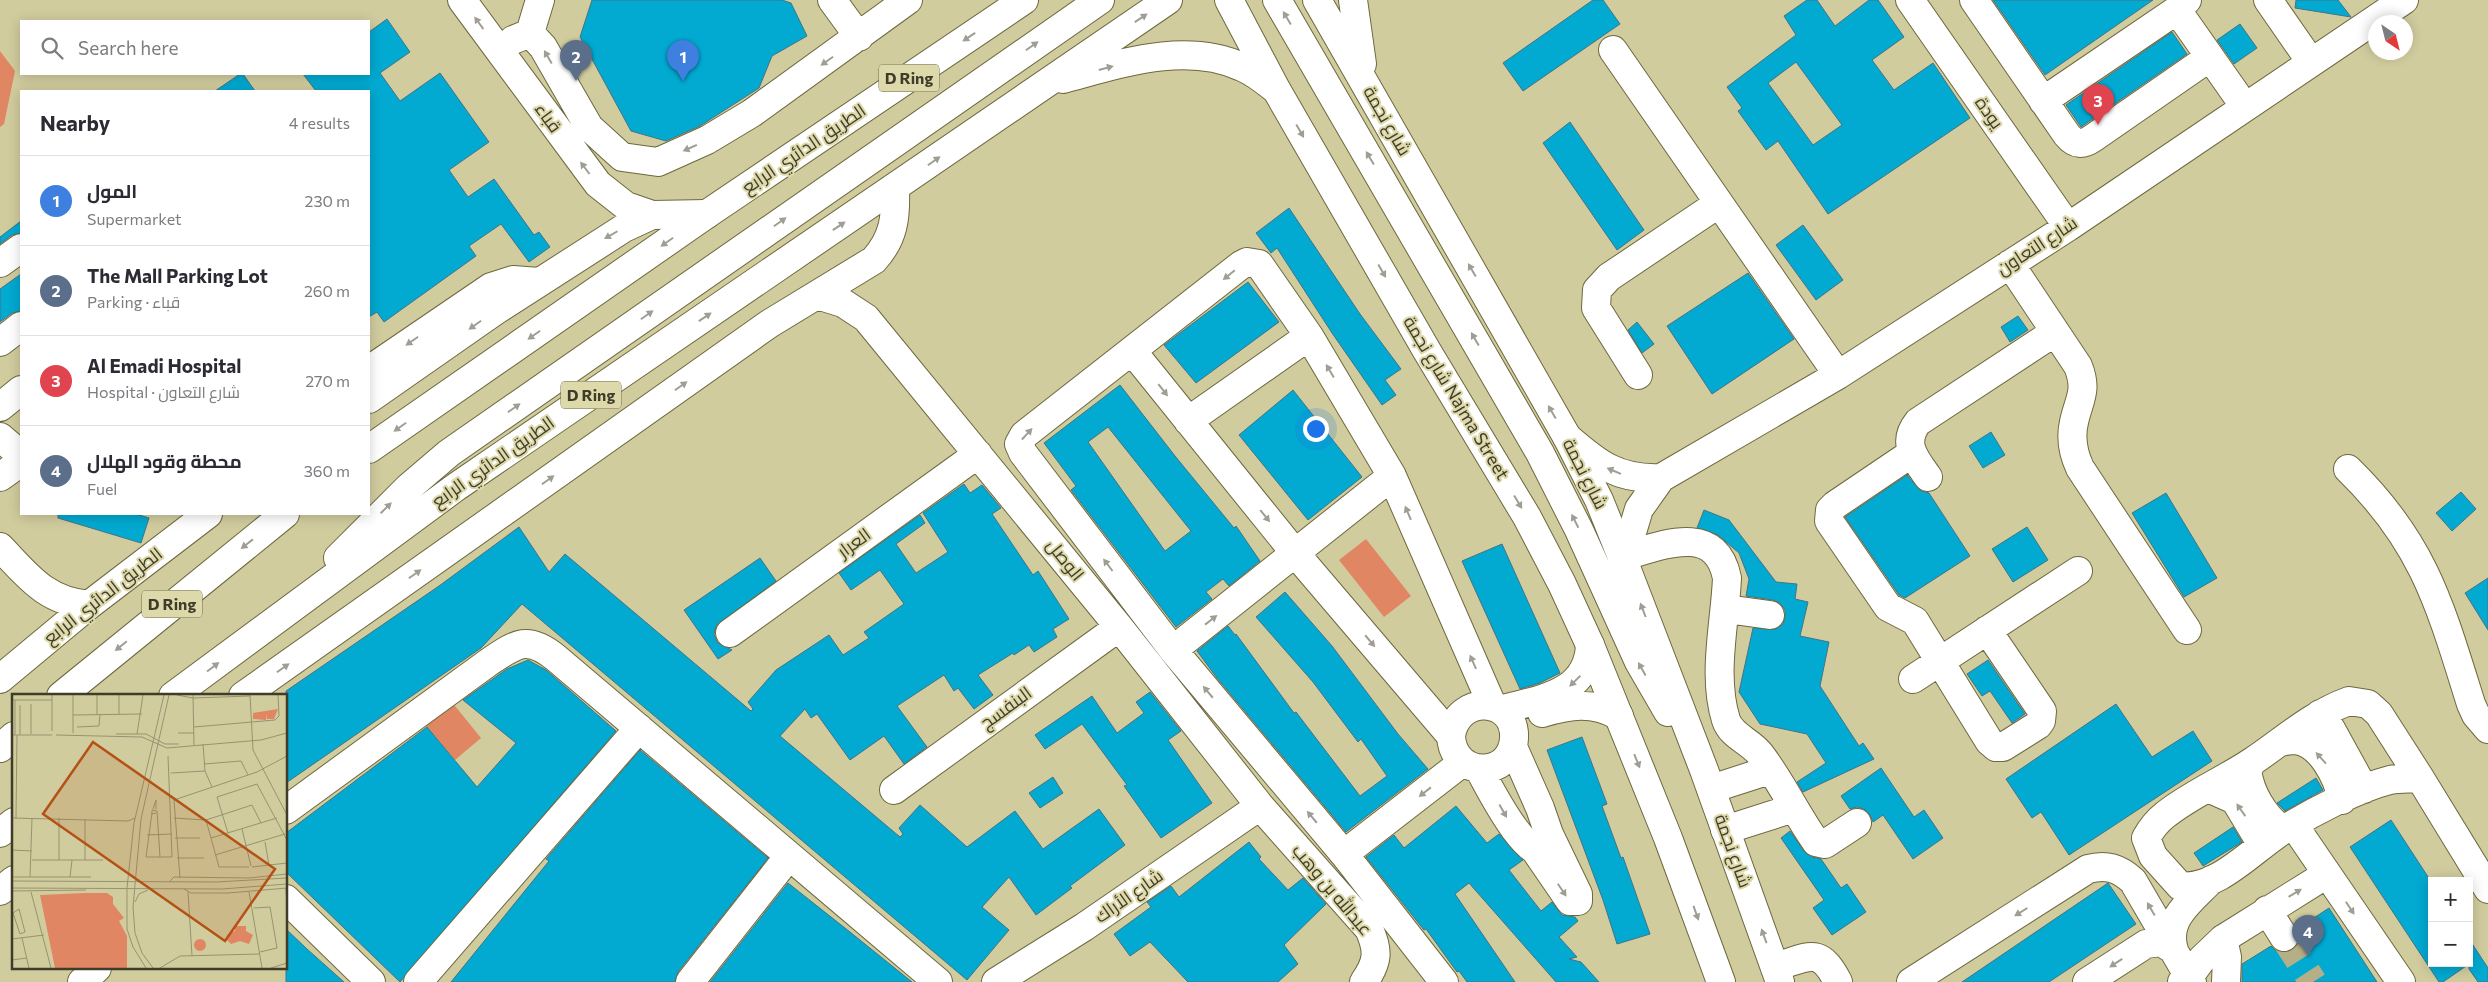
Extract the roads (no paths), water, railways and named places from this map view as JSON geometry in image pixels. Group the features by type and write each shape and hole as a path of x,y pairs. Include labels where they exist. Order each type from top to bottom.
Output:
{"street":[{"name":"قباء","path":"462,0 598,184 626,206 652,216"},
{"path":"530,34 540,0"},
{"path":"832,0 859,37"},
{"path":"530,34 543,47 588,128 622,157 658,162 707,140 752,114 908,0"},
{"path":"293,607 376,517 449,453 1100,0"},
{"name":"الطريق الدائري الرابع","path":"176,694 456,487 895,189 1042,84 1168,0"},
{"path":"1229,0 1276,89"},
{"path":"1276,0 1540,453 1579,530 1639,662 1707,779 1770,770"},
{"name":"شارع نجمة","path":"1317,0 1567,437 1599,500 1707,779 1777,975"},
{"path":"1353,0 1366,83"},
{"name":"يودة","path":"1910,0 2068,227"},
{"path":"1974,0 2043,101 2070,139 2075,143 2087,142 2210,57"},
{"path":"2268,0 2311,62"},
{"name":"شارع التعاون","path":"1621,553 1633,530 1639,508 1661,478 1838,375 2068,227 2404,0"},
{"name":"الطريق الدائري الرابع","path":"370,448 707,214 1015,4"},
{"path":"2043,101 2182,5 2210,57 2245,107"},
{"path":"495,46 530,34"},
{"path":"1613,50 1838,375"},
{"path":"1042,84 1144,60 1175,55 1202,55 1242,66 1276,89"},
{"name":"شارع نجمة Najma Street","path":"1276,89 1427,351 1527,516 1590,645 1618,716"},
{"path":"246,694 769,324 874,260 890,239 896,214 895,189"},
{"path":"1638,375 1596,308 1597,290 1609,277 1718,204"},
{"path":"370,398 599,243 652,216 707,214"},
{"path":"0,263 20,249"},
{"path":"1133,352 1295,553 1451,736 1455,753 1471,765 1512,828 1542,842 1504,721 1392,476 1309,336 1259,264 1247,262 1024,435 1019,444 1023,453 1173,650 1344,854 1444,982"},
{"path":"2010,264 2056,332 2082,376 2082,399 2072,434 2072,446 2080,468 2188,630"},
{"path":"863,267 862,292 866,318"},
{"path":"370,369 491,287 512,280 539,282"},
{"name":"الوصل","path":"817,295 843,303 866,318 1119,627 1260,806"},
{"path":"0,342 20,327"},
{"path":"1928,477 1912,453 1910,436 1918,422 2056,332"},
{"path":"1188,422 1309,336"},
{"path":"0,407 20,391"},
{"path":"0,437 20,454"},
{"path":"1567,437 1607,468 1624,475 1642,479 1661,478"},
{"path":"1912,453 1835,505 1830,510 1829,521 1888,607 1915,621 1989,742 1996,747 2010,745 2038,725 2041,721 2042,711 1988,630"},
{"name":"العرار","path":"730,633 978,454"},
{"path":"0,477 20,463"},
{"path":"2348,469 2389,513 2421,563 2443,614 2471,704 2476,715 2488,729"},
{"path":"1173,650 1392,476"},
{"name":"الطريق الدائري الرابع","path":"4,671 47,640 89,605 207,515"},
{"name":"D Ring","path":"63,694 284,515"},
{"path":"1621,553 1680,542 1702,544 1712,549 1725,567 1727,578 1720,671 1720,694 1726,721 1735,734 1757,750 1816,842 1820,844 1830,842 1857,823"},
{"path":"0,547 36,584 61,600 89,605"},
{"path":"1913,679 2078,571"},
{"path":"36,584 47,611 47,640"},
{"path":"1726,609 1770,615"},
{"name":"البنفسج","path":"894,790 1119,627"},
{"path":"288,809 489,662 507,650 529,643 542,647 938,982"},
{"path":"1504,721 1567,689 1575,683 1585,670 1590,656 1590,645"},
{"path":"2203,883 2180,886 2153,856 2146,838 2153,825 2166,814 2252,762 2320,714 2349,700 2368,704 2379,714 2488,889"},
{"path":"1344,854 1471,765 1490,768 1500,764 1508,757 1504,721 1485,705 1468,708 1456,720 1451,736"},
{"path":"1504,721 1578,705 1599,707 1618,716 1668,838 1721,982"},
{"path":"2320,714 2340,745 2353,794"},
{"path":"418,982 638,728"},
{"path":"0,748 12,738"},
{"path":"2280,742 2295,740 2311,747 2328,765 2339,786 2353,794"},
{"path":"2252,762 2247,770 2253,794 2279,833"},
{"path":"2174,950 2171,936 2176,919 2203,883 2279,833 2353,794 2393,780 2420,778"},
{"path":"2208,788 2235,800 2279,833 2327,874 2401,982"},
{"name":"شارع الأراك","path":"996,982 1084,928 1260,806"},
{"name":"عبدالله بن وهب","path":"1260,806 1369,929 1377,946 1375,963 1364,982"},
{"path":"1725,830 1794,808"},
{"path":"0,833 12,824"},
{"path":"690,982 789,856"},
{"path":"1911,982 2088,870 2098,867 2111,867 2124,872 2133,881 2174,950 2187,980"},
{"path":"2187,980 2202,959 2223,939 2327,874"},
{"path":"0,891 12,882"},
{"path":"288,901 371,982"},
{"path":"2267,910 2284,937"},
{"path":"2223,939 2228,957 2226,982"},
{"path":"2087,982 2146,944 2161,942 2174,950"},
{"path":"1777,975 1812,957 1819,958 1829,965 1838,982"},
{"path":"82,982 95,970"}],"tunnel":[{"path":"2284,937 2313,982"}],"place":[{"name":"The Mall Parking Lot","path":"576,81"},
{"name":"المول","path":"683,81"},
{"name":"Al Emadi Hospital","path":"2098,125"},
{"name":"محطة وقود الهلال","path":"2308,956"}]}
